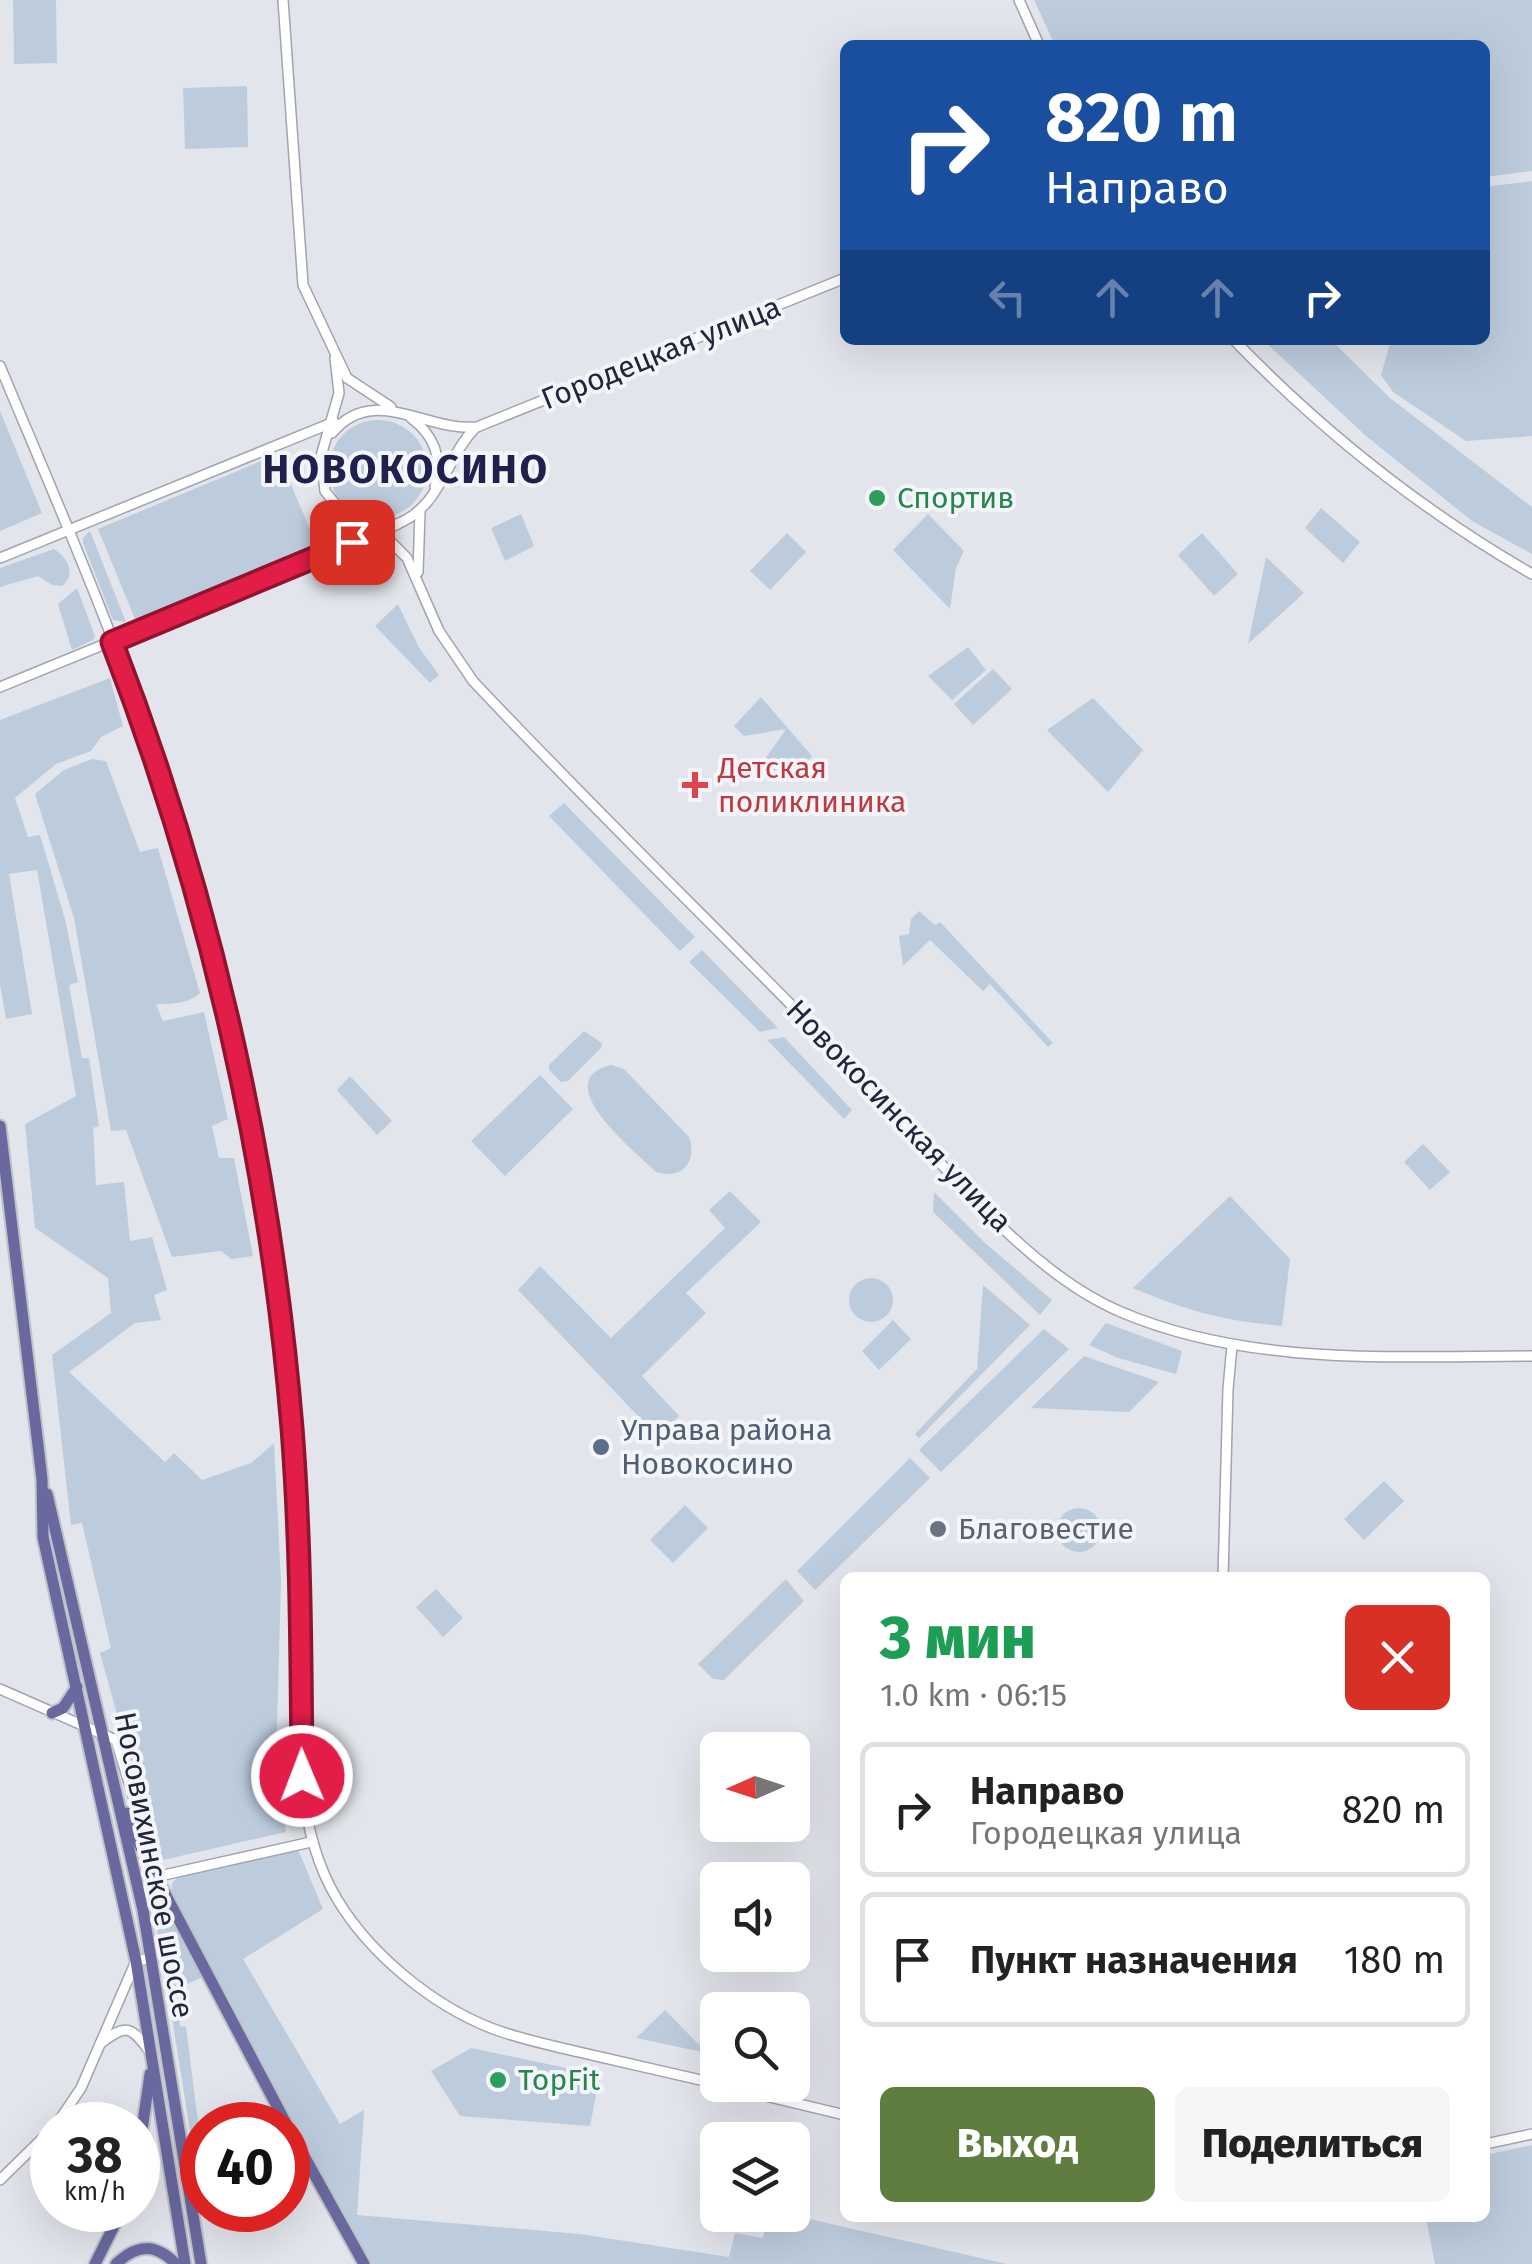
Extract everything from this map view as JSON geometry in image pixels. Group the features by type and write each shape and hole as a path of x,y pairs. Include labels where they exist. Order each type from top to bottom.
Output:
{"main road":[{"name":"Носовихинское шоссе","path":"0,1126 42,1478 43,1537 136,1961 186,2264"},
{"name":"Носовихинское шоссе","path":"42,1478 143,1910 201,2264"},
{"path":"52,1713 70,1701 77,1686"},
{"path":"115,1784 158,1879 274,2102"},
{"path":"146,2102 152,2055"},
{"path":"310,2167 364,2264"},
{"path":"95,2264 111,2232"},
{"path":"116,2264 128,2253 153,2248 176,2264"}],"street":[{"path":"283,0 303,285 335,358 340,381 320,468 325,491 337,509 353,521 379,527 398,524"},
{"path":"1020,0 1037,40"},
{"name":"Городецкая улица","path":"477,427 840,280"},
{"path":"1239,345 1357,456 1452,524 1532,574"},
{"path":"335,358 355,385 425,430 435,448 438,472 425,504 416,549 421,589"},
{"path":"0,366 160,770 219,985 263,1196 280,1310 292,1429 300,1577 302,1776 312,1842 329,1885 353,1922 403,1972 456,2012 518,2037 700,2080"},
{"path":"0,558 332,423 378,408 458,427 477,427"},
{"path":"325,446 336,428 351,416"},
{"path":"0,687 398,524 425,504 477,427"},
{"name":"Новокосинская улица","path":"353,521 376,532 412,565 449,648 473,682 1018,1240 1062,1280 1103,1304 1163,1327 1232,1346 1365,1356 1532,1356"},
{"path":"1223,1572 1232,1346"},
{"path":"0,1689 116,1740 158,1879"},
{"path":"143,1910 148,1888 176,1871 312,1842"},
{"path":"71,2102 136,1961 151,1958"},
{"path":"98,2046 117,2030 128,2030 137,2035 152,2055"},
{"path":"790,2102 840,2114"},
{"path":"1490,2143 1532,2134"},
{"path":"0,2180 30,2151"}],"shaded area":[{"path":"13,0 56,0 57,63 14,64"},
{"path":"1034,0 1532,0 1532,171 1490,176 1490,40 1053,40"},
{"path":"247,86 248,147 185,149 183,88"},
{"path":"1532,181 1532,436 1466,441 1393,392 1381,375 1390,345 1490,345 1490,186"},
{"path":"1268,345 1336,345 1390,398 1532,507 1532,554 1472,521 1366,436"},
{"path":"0,411 42,513 0,531"},
{"path":"378,420 397,424 413,434 423,450 427,469 423,488 413,504 397,514 378,518 359,514 343,504 333,488 329,469 333,450 343,434 359,424"},
{"path":"278,454 318,548 137,624 98,529"},
{"path":"1321,508 1360,542 1343,563 1305,528"},
{"path":"521,514 534,546 505,561 491,528"},
{"path":"928,514 964,551 956,568 950,609 893,550"},
{"path":"90,531 126,622 113,620 83,543"},
{"path":"787,533 806,552 770,590 750,571"},
{"path":"1202,533 1238,574 1214,596 1178,555"},
{"path":"54,549 69,566 69,576 62,586 38,576 0,587 0,568"},
{"path":"1266,557 1304,593 1248,644"},
{"path":"77,588 95,636 72,650 58,604"},
{"path":"398,604 418,646 439,675 430,683 375,626"},
{"path":"968,647 986,670 952,700 928,676"},
{"path":"993,669 1012,689 973,725 954,704"},
{"path":"110,678 123,726 101,737 91,751 56,764 15,798 28,837 40,835 65,919 78,982 69,985 82,1058 89,1058 99,1126 93,1128 96,1185 124,1182 130,1241 152,1237 167,1290 154,1295 161,1320 135,1323 69,1372 165,1462 174,1453 202,1480 251,1463 274,1443 281,1582 276,1761 286,1832 163,1860 100,1653 111,1648 82,1523 71,1525 52,1355 111,1313 108,1278 35,1228 25,1124 76,1096 37,870 9,874 32,1014 6,1019 0,984 0,720"},
{"path":"761,697 812,756 803,765 769,772 765,759 786,729 744,736 734,726"},
{"path":"1093,698 1143,750 1108,792 1047,730"},
{"path":"92,759 106,761 140,852 158,848 200,993 185,1001 156,1004 163,1021 204,1012 228,1119 212,1126 219,1158 234,1158 253,1256 231,1259 221,1251 172,1257 126,1130 111,1131 74,918 35,794 64,770"},
{"path":"564,803 695,937 680,951 549,816"},
{"path":"919,911 935,925 940,922 1053,1043 1048,1047 990,984 983,991 930,940 903,966 899,936 909,934 911,919"},
{"path":"702,950 778,1028 760,1032 689,962"},
{"path":"584,1031 602,1043 601,1048 568,1081 561,1082 549,1065"},
{"path":"784,1037 852,1110 844,1119 767,1040"},
{"path":"611,1065 624,1069 689,1137 691,1155 680,1171 656,1172 616,1134 591,1101 588,1086 593,1073"},
{"path":"540,1075 573,1109 505,1176 471,1141"},
{"path":"350,1076 392,1121 377,1135 337,1090"},
{"path":"1423,1144 1450,1172 1430,1190 1404,1162"},
{"path":"730,1191 761,1222 686,1293 706,1313 642,1376 679,1416 659,1438 518,1290 540,1266 611,1338 725,1228 709,1210"},
{"path":"934,1192 985,1243 1052,1300 1040,1315 933,1212"},
{"path":"1230,1196 1290,1259 1282,1326 1206,1314 1133,1288"},
{"path":"871,1278 887,1284 893,1300 887,1316 871,1322 855,1316 849,1300 855,1284"},
{"path":"983,1285 1030,1325 919,1438 915,1434 977,1369"},
{"path":"893,1320 911,1339 879,1370 862,1351"},
{"path":"1106,1323 1182,1351 1176,1374 1118,1358 1089,1345"},
{"path":"1044,1329 1069,1349 941,1472 919,1450"},
{"path":"1084,1356 1159,1382 1129,1412 1031,1408"},
{"path":"910,1458 930,1478 815,1590 797,1571"},
{"path":"1384,1481 1404,1501 1364,1540 1344,1519"},
{"path":"685,1505 708,1528 673,1563 650,1540"},
{"path":"1079,1508 1095,1514 1101,1530 1095,1546 1079,1552 1063,1546 1057,1530 1063,1514"},
{"path":"786,1579 804,1601 724,1680 713,1679 698,1664"},
{"path":"436,1589 463,1618 443,1637 416,1607"},
{"path":"299,1852 323,1909 243,1959 340,2124 364,2110 357,2215 580,2234 729,2257 735,2233 763,2238 764,2232 810,2232 810,2219 1007,2264 369,2264 310,2160 310,2102 280,2102 172,1891 172,1883 180,1875"},
{"path":"158,1897 203,1977 176,1989 177,1993 168,1994 153,1905"},
{"path":"170,2005 178,2005 180,2026 186,2027 196,2102 185,2102"},
{"path":"665,2010 700,2046 700,2052 636,2038"},
{"path":"471,2048 600,2075 590,2126 460,2116 431,2071"},
{"path":"1532,2145 1532,2264 1435,2264 1427,2222 1490,2222 1490,2154"}],"place":[{"name":"Спортив","path":"877,498"},
{"name":"Детская поликлиника","path":"695,785"},
{"name":"Управа района Новокосино","path":"601,1447"},
{"name":"Благовестие","path":"938,1529"},
{"name":"TopFit","path":"498,2080"}],"district":[{"name":"НОВОКОСИНО","path":"406,469"}],"route":[{"path":"302,1776 300,1577 292,1429 263,1196 219,985 188,869 160,770 112,642 352,542"}]}
